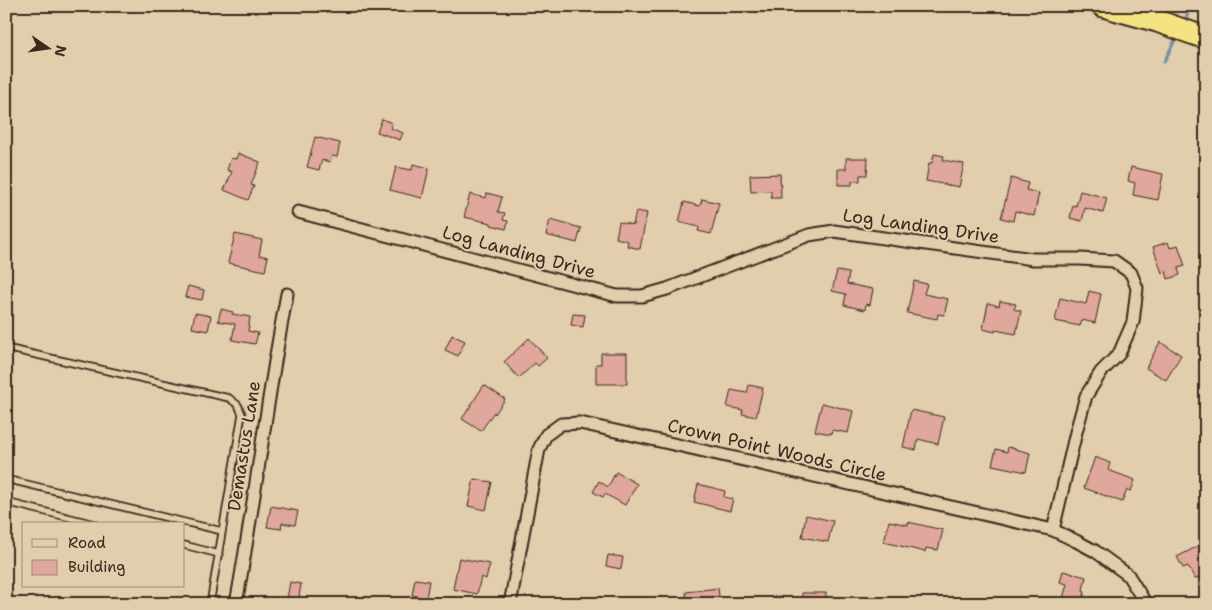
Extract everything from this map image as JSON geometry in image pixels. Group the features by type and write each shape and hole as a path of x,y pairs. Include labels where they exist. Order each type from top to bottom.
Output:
{"highway":[{"path":"1103,6 1157,21 1206,38"}],"street":[{"name":"Log Landing Drive","path":"298,212 617,296 642,296 659,292 809,235 834,232 1033,260 1114,260 1131,273 1137,288 1133,322 1119,354 1101,372 1086,396 1053,530"},
{"name":"Demastus Lane","path":"236,604 247,546 275,358 288,294"},
{"name":"Crown Point Woods Circle","path":"510,604 538,449 546,435 561,424 580,423 1053,530 1095,552 1128,575 1146,604"}],"lane":[{"path":"6,348 229,398 238,405 242,414 210,604"},
{"path":"6,479 185,522"},
{"path":"6,502 87,522"},
{"path":"185,522 222,531"},
{"path":"185,545 219,554"}],"building":[{"path":"382,119 392,123 391,128 403,133 400,140 377,132"},
{"path":"315,137 340,143 337,157 332,156 330,162 322,160 319,170 307,167"},
{"path":"238,153 260,162 251,185 254,186 248,200 224,190 232,172 227,170 231,158 236,159"},
{"path":"934,154 944,156 943,160 964,164 959,187 926,181 929,163 932,163"},
{"path":"846,158 868,158 867,175 860,175 860,181 852,181 852,185 838,185 838,169 846,169"},
{"path":"413,164 429,168 422,198 390,190 396,167 412,170"},
{"path":"1131,167 1163,174 1158,200 1133,195 1135,183 1128,181"},
{"path":"780,174 781,198 771,198 771,191 751,192 750,175"},
{"path":"1011,178 1028,183 1026,190 1039,193 1034,216 1015,211 1013,221 1001,218"},
{"path":"1080,191 1107,198 1103,213 1085,208 1082,221 1070,218 1073,205 1076,206"},
{"path":"487,193 502,197 498,212 505,213 503,220 508,221 506,229 491,225 491,223 464,217 470,194 486,198"},
{"path":"702,199 719,203 711,234 698,231 699,227 679,222 684,202 700,206"},
{"path":"636,211 647,213 640,249 627,246 628,241 616,238 619,222 633,225"},
{"path":"550,220 581,228 577,243 546,235"},
{"path":"235,234 262,240 259,255 268,257 265,271 228,263"},
{"path":"1168,242 1170,248 1178,245 1185,266 1178,268 1180,275 1168,279 1166,271 1162,273 1153,247"},
{"path":"837,271 849,273 847,284 873,289 870,305 866,304 865,310 844,305 846,294 832,291"},
{"path":"914,281 927,284 924,294 948,299 944,315 938,314 937,319 907,313"},
{"path":"188,286 204,290 202,300 185,297"},
{"path":"1089,291 1101,294 1095,323 1082,320 1080,326 1055,321 1060,298 1086,304"},
{"path":"1000,301 1016,304 1014,309 1021,311 1016,334 983,329 988,303 999,306"},
{"path":"221,309 233,312 232,314 250,317 248,331 258,333 255,344 232,340 235,324 218,321"},
{"path":"195,313 211,316 208,331 192,328"},
{"path":"573,314 585,315 583,327 571,325"},
{"path":"452,335 465,341 458,356 445,350"},
{"path":"529,338 547,358 538,366 535,363 519,378 504,362"},
{"path":"1160,342 1181,355 1166,380 1146,368"},
{"path":"601,353 627,353 627,384 596,384 596,364 601,364"},
{"path":"484,385 505,399 481,431 462,419"},
{"path":"749,385 763,388 756,417 742,414 743,410 727,407 731,390 747,393"},
{"path":"822,403 853,411 848,433 832,430 831,434 815,431"},
{"path":"911,410 944,417 938,444 918,439 916,450 903,447"},
{"path":"1008,447 1030,453 1026,472 992,465 996,449 1007,452"},
{"path":"1095,457 1110,463 1108,470 1135,480 1131,491 1127,490 1122,502 1084,488"},
{"path":"616,472 637,484 625,505 605,494 603,497 593,492 599,481 608,487"},
{"path":"474,479 492,482 486,510 468,506"},
{"path":"698,484 725,491 724,497 733,499 730,511 694,502"},
{"path":"271,506 298,511 295,525 282,523 281,529 267,527"},
{"path":"806,515 833,521 828,542 802,537"},
{"path":"889,521 908,525 908,522 943,530 938,550 926,548 925,552 884,542"},
{"path":"1206,542 1206,588 1200,577 1195,579 1188,566 1183,568 1177,557"},
{"path":"608,555 623,557 621,569 606,566"},
{"path":"459,558 490,564 486,579 481,577 477,594 453,589"},
{"path":"1063,571 1086,577 1082,604 1062,602 1067,584 1060,582"},
{"path":"415,579 429,581 426,598 412,595"},
{"path":"290,582 301,584 298,604 286,604"},
{"path":"718,588 720,604 687,604 686,592"},
{"path":"802,593 826,593 826,604 802,604"}],"waterway":[{"path":"1184,21 1192,6"},
{"path":"1164,62 1177,36"}]}
